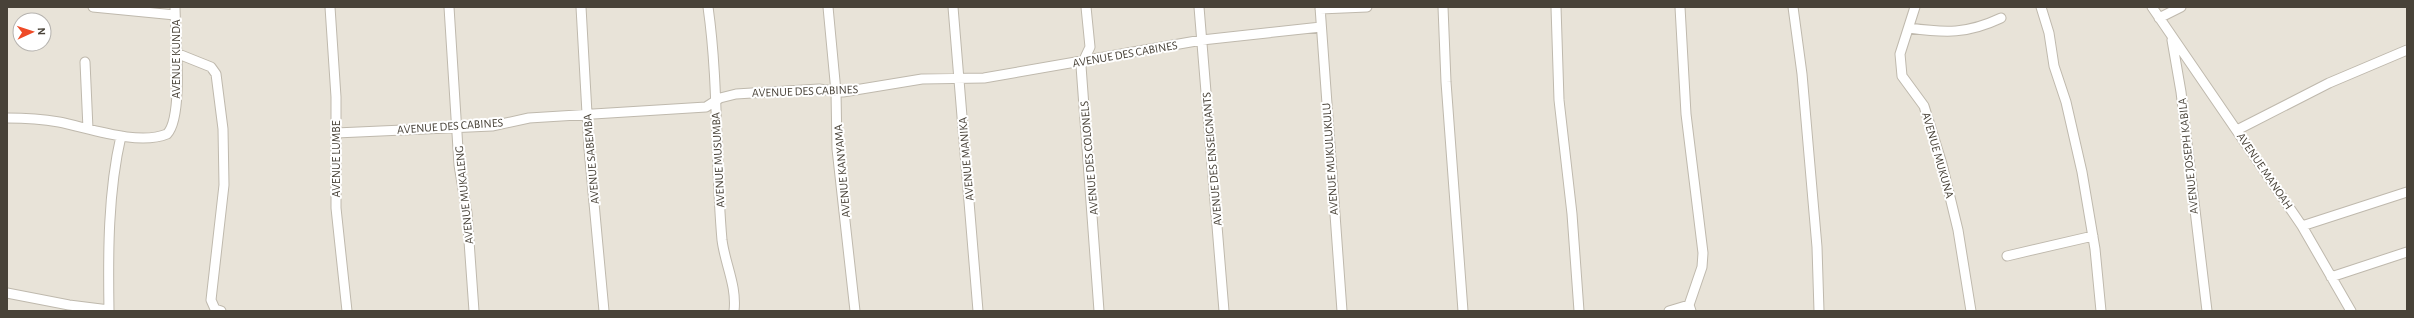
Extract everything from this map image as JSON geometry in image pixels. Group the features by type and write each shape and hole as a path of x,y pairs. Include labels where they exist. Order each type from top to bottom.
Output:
{"street":[{"path":"93,7 176,11"},
{"name":"AVENUE LUMBE","path":"330,7 336,133 336,208 347,311"},
{"name":"AVENUE MUKALENG","path":"449,7 459,165 467,213 474,311"},
{"name":"AVENUE SABEMBA","path":"581,7 587,116 604,311"},
{"name":"AVENUE MUSUMBA","path":"708,7 715,102 718,186 722,241 726,264 734,290 734,311"},
{"name":"AVENUE KANYAMA","path":"828,7 836,92 837,149 855,311"},
{"name":"AVENUE MANIKA","path":"953,7 978,311"},
{"name":"AVENUE DES COLONELS","path":"1086,7 1090,47 1081,66 1099,311"},
{"name":"AVENUE DES ENSEIGNANTS","path":"1199,7 1224,311"},
{"path":"1320,8 1367,7"},
{"path":"1443,7 1463,311"},
{"path":"1556,7 1559,100 1572,214 1579,311"},
{"path":"1669,311 1690,308 1702,267 1703,252 1686,114 1680,7"},
{"path":"1793,7 1802,74 1817,247 1819,311"},
{"name":"AVENUE MUKUNA","path":"1915,7 1900,54 1902,76 1924,106 1942,164 1958,230 1971,311"},
{"path":"2041,7 2049,33 2054,66 2070,116 2082,172 2093,236 2101,311"},
{"name":"AVENUE JOSEPH KABILA","path":"2152,7 2172,37 2181,92 2207,311"},
{"path":"2159,18 2181,7"},
{"name":"AVENUE MUKULUKULU","path":"1320,8 1342,311"},
{"name":"AVENUE KUNDA","path":"121,136 160,137 171,131 178,84 176,11"},
{"path":"1909,28 1937,32 1963,30 1979,28 2000,18"},
{"name":"AVENUE DES CABINES","path":"336,133 492,126 529,118 587,116 706,107 725,96 752,92 819,89 836,92 922,79 984,78 1202,40 1321,27"},
{"name":"AVENUE MANOAH","path":"2172,37 2302,226 2351,311"},
{"path":"2237,130 2329,83 2407,50"},
{"path":"176,53 211,67 216,74 223,129 224,185 211,300 215,309 222,311"},
{"path":"85,62 88,128"},
{"path":"7,118 34,119 88,128 121,136 113,178 108,278 109,310 69,305 7,293"},
{"path":"2302,226 2407,192"},
{"path":"2007,256 2093,236"},
{"path":"2332,277 2407,252"}],"shaded area":[{"path":"7,7 2407,7 2407,311 7,311"}]}
